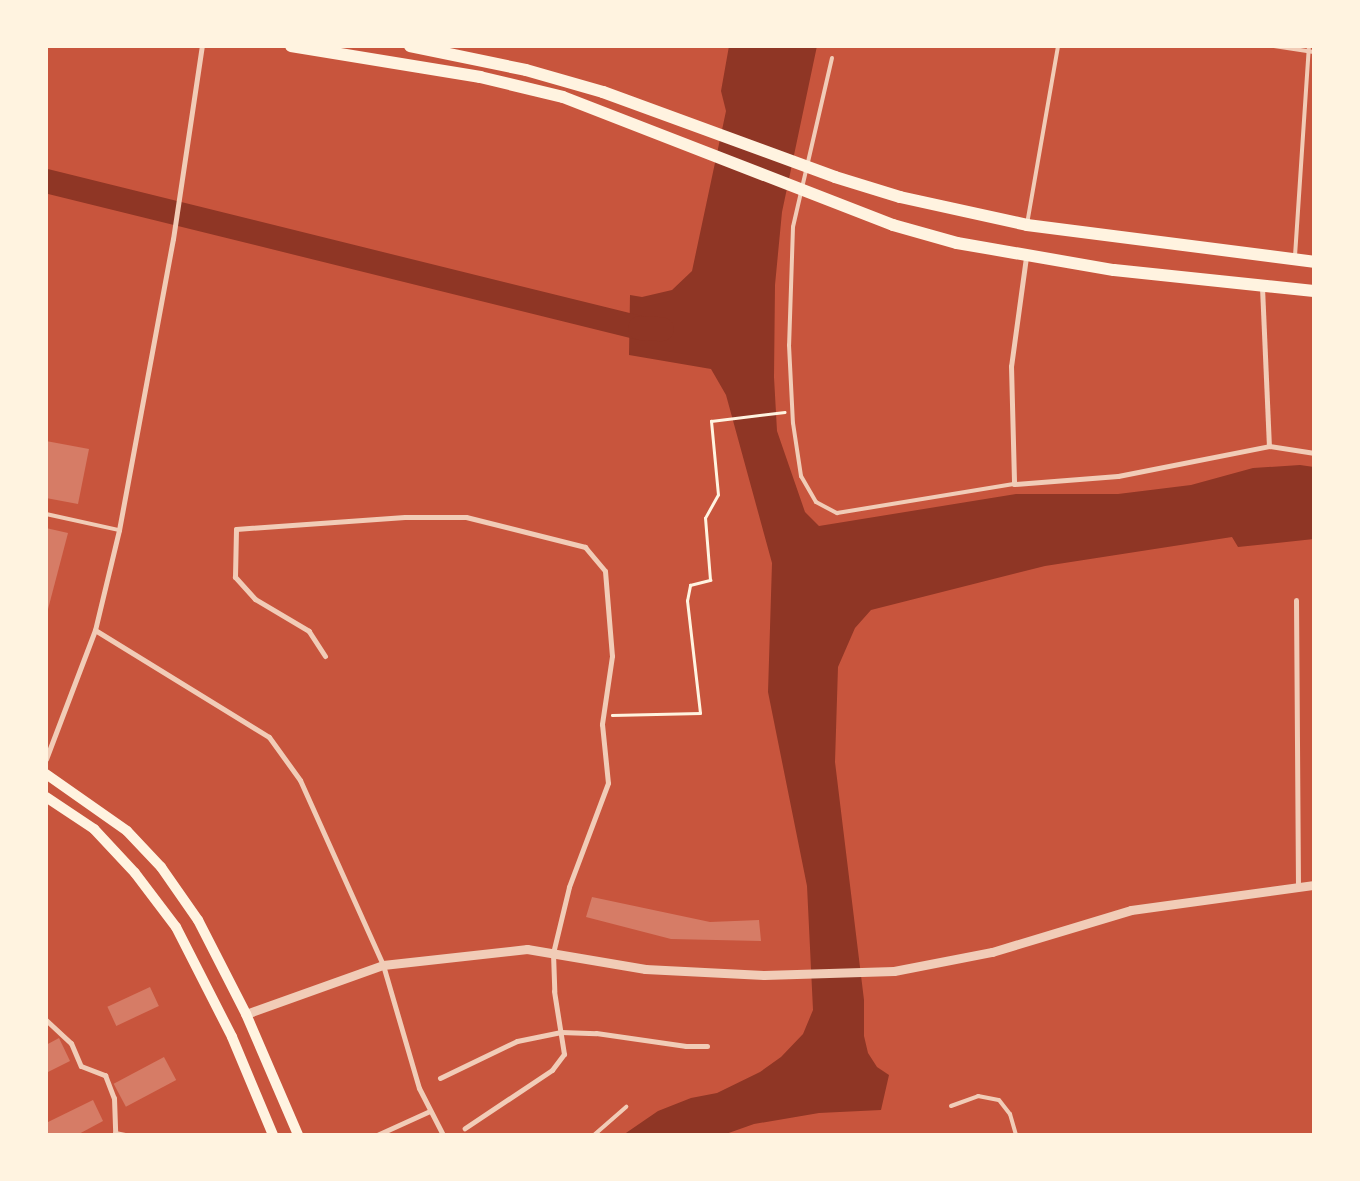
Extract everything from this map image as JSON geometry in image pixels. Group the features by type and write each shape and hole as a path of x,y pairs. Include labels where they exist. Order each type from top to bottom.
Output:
{"main road":[{"path":"291,46 480,77 563,98 894,225 1026,257 1314,291"},
{"path":"410,46 526,70 603,92 835,177 900,198 1027,225 1314,262"},
{"path":"46,774 127,831 161,867 198,920 246,1014 298,1135"},
{"path":"46,797 94,830 135,873 176,927 232,1037 273,1135"}],"street":[{"path":"46,760 95,630 118,530 173,239 202,46"},
{"path":"1026,257 1011,366 1014,484 1118,476 1269,446 1314,453"},
{"path":"1262,285 1269,446"},
{"path":"325,656 308,630 255,599 236,576 236,529 405,517 466,517 585,547 605,571 612,656 603,715 608,783 569,887 552,953 564,1054 552,1070 465,1128"},
{"path":"1296,600 1298,885"},
{"path":"95,630 269,737 300,780 383,965 419,1088 443,1135"},
{"path":"246,1014 383,965 527,949 645,969 764,975 894,971 992,952 1131,910 1298,885 1314,885"},
{"path":"46,1020 72,1043 81,1066 105,1075 114,1098 115,1133 126,1135"},
{"path":"440,1078 517,1041 561,1032 596,1033 686,1046 707,1046"},
{"path":"377,1135 430,1111"}],"lane":[{"path":"1027,225 1058,46"},
{"path":"1274,46 1308,48 1314,52"},
{"path":"1295,260 1308,48"},
{"path":"832,58 793,227 789,345 792,412 801,476 816,502 837,513 1014,484"},
{"path":"46,514 118,530"},
{"path":"951,1106 978,1096 999,1100 1010,1114 1016,1135"},
{"path":"594,1135 626,1107"}],"path":[{"path":"603,715 700,713 687,601 690,585 710,580 705,518 718,495 711,421 792,412"}],"shaded area":[{"path":"729,46 817,46 782,212 775,285 774,377 777,431 805,512 819,526 1016,494 1118,494 1191,485 1253,468 1300,465 1314,467 1314,539 1238,547 1232,537 1045,566 871,610 855,628 838,667 835,762 864,1000 864,1036 868,1053 877,1067 889,1075 881,1110 819,1113 754,1124 723,1135 623,1135 658,1111 691,1098 717,1093 760,1072 781,1057 803,1034 813,1010 807,886 768,692 772,563 726,395 711,369 629,355 630,295 642,297 672,290 692,271 726,111 721,91"}],"building":[{"path":"46,441 89,449 78,504 46,498"},
{"path":"46,528 68,533 47,613 46,613"},
{"path":"592,897 710,922 759,920 761,941 671,939 586,917"},
{"path":"150,987 159,1006 116,1026 107,1007"},
{"path":"59,1038 70,1061 46,1073 46,1045"},
{"path":"164,1057 176,1080 126,1107 114,1084"},
{"path":"93,1100 103,1121 77,1135 46,1135 46,1123"}],"waterway":[{"path":"46,181 640,328 662,329"}]}
